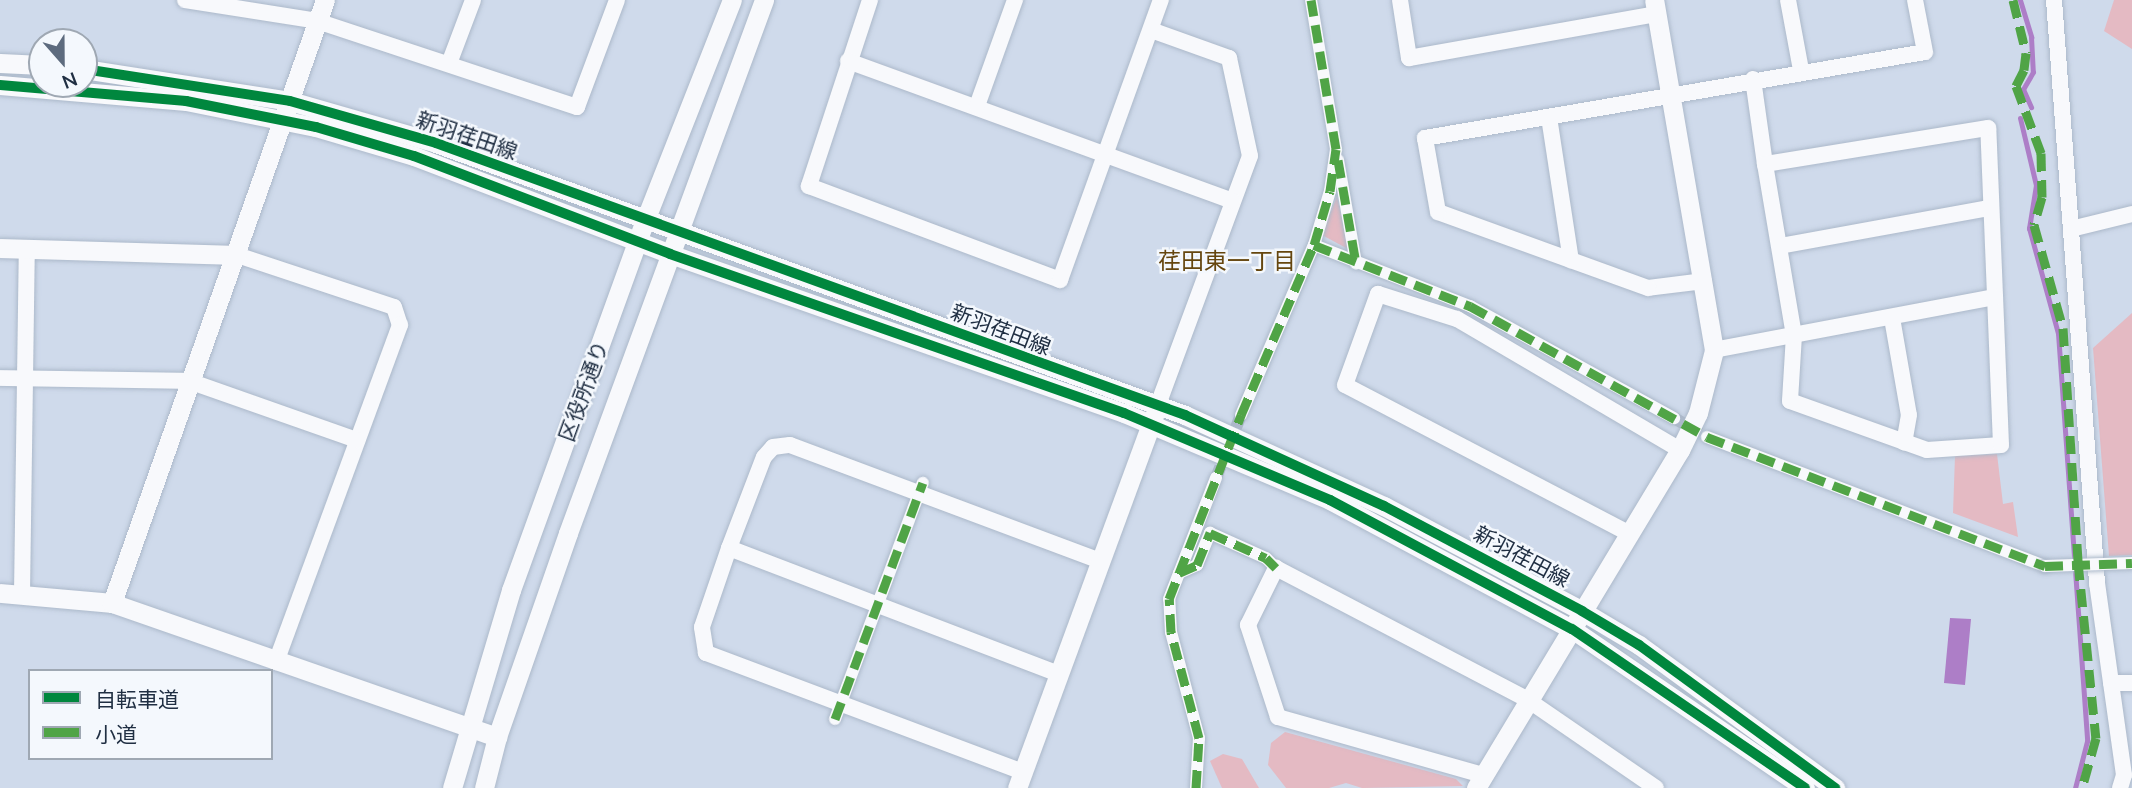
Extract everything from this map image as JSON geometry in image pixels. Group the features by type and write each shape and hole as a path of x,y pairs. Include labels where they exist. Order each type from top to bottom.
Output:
{"street":[{"path":"184,0 317,21 450,61 577,107 617,0"},
{"path":"112,603 325,0"},
{"path":"450,61 473,0"},
{"name":"区役所通り","path":"452,788 511,590 646,218 732,0"},
{"name":"区役所通り","path":"484,788 497,737 764,0"},
{"path":"870,0 809,186 1060,280 1161,0"},
{"path":"976,106 1015,0"},
{"path":"1311,0 1356,263"},
{"path":"1276,568 1248,625 1278,718 1480,781 1680,450 1698,413 1714,350 1656,7 1409,58 1400,0"},
{"path":"1788,0 1801,71"},
{"path":"1704,281 1648,288 1438,212 1425,138 1753,79 1925,52 1916,0"},
{"path":"2053,0 2097,583 2123,775 2120,788"},
{"path":"1101,561 921,488 790,445 773,447 764,457 702,626 706,653 838,712 1020,780 1101,561 1232,201 1250,156 1229,58 1151,30"},
{"path":"848,61 1232,201"},
{"path":"0,63 28,64"},
{"name":"新羽荏田線","path":"98,72 436,143 679,229 1154,415 1330,500 1572,629 1794,785"},
{"path":"1753,79 1765,164 1794,335 1790,401 1927,450 2001,445 1988,128 1765,164"},
{"name":"新羽荏田線","path":"0,85 114,92 287,110 670,254 1154,415 1185,415 1384,506 1582,611 1639,645 1835,788"},
{"path":"1549,117 1571,260"},
{"path":"1241,415 1314,245 1336,149"},
{"path":"1780,246 1990,208"},
{"path":"2071,229 2132,214"},
{"path":"1314,245 1470,306 1674,418"},
{"path":"0,248 237,255 394,307 400,325 276,662"},
{"path":"22,594 27,249"},
{"path":"1628,533 1345,385 1378,294 1457,319 1680,450"},
{"path":"1714,350 1994,297"},
{"path":"1892,318 1909,415 1904,443"},
{"path":"0,378 189,380 357,440"},
{"path":"1707,437 2045,566 2132,563"},
{"path":"1196,788 1199,738 1171,632 1169,599 1216,478"},
{"path":"838,712 921,488"},
{"path":"1179,573 1197,565 1210,533 1266,558 1276,568 1528,700 1656,788"},
{"path":"729,548 1059,674"},
{"path":"0,593 112,603 497,737"},
{"path":"2111,683 2132,683"}],"shaded area":[{"path":"2114,0 2132,0 2132,49 2104,31"},
{"path":"1337,196 1348,249 1322,235"},
{"path":"2132,313 2132,555 2109,556 2093,348"},
{"path":"1997,454 2003,504 2013,502 2018,537 1953,513 1955,456"},
{"path":"1950,618 1971,619 1965,685 1944,683"},
{"path":"1285,732 1456,779 1463,786 1362,788 1346,783 1329,788 1286,788 1268,765 1271,743"},
{"path":"1223,754 1242,759 1259,788 1222,788 1210,761"}],"waterway":[{"path":"2020,0 2031,37 2033,72 2023,89 2031,107"},
{"path":"2020,118 2036,185 2029,228 2058,333 2087,741 2075,788"}],"tunnel":[{"path":"1216,478 1241,415"},
{"path":"1674,418 1707,437"}],"marked path":[{"path":"1196,788 1199,738 1171,632 1169,599 1241,415 1314,245 1330,191 1336,149 1311,0"},
{"path":"2013,0 2026,53 2024,70 2016,86 2041,153 2042,197 2034,225 2063,328 2078,562 2096,738 2082,788"},
{"path":"1338,160 1356,263"},
{"path":"1314,245 1470,306 1707,437 2045,566 2132,563"},
{"path":"835,719 923,483"},
{"path":"1179,573 1197,565 1210,533 1266,558 1276,568"}],"cycle path":[{"path":"98,71 290,101 436,143 1185,415 1384,506 1582,611 1639,645 1835,788"},
{"path":"0,85 186,101 316,127 414,156 670,254 1124,413 1330,500 1572,629 1805,788"}],"district":[{"name":"荏田東一丁目","path":"1227,261"}]}
